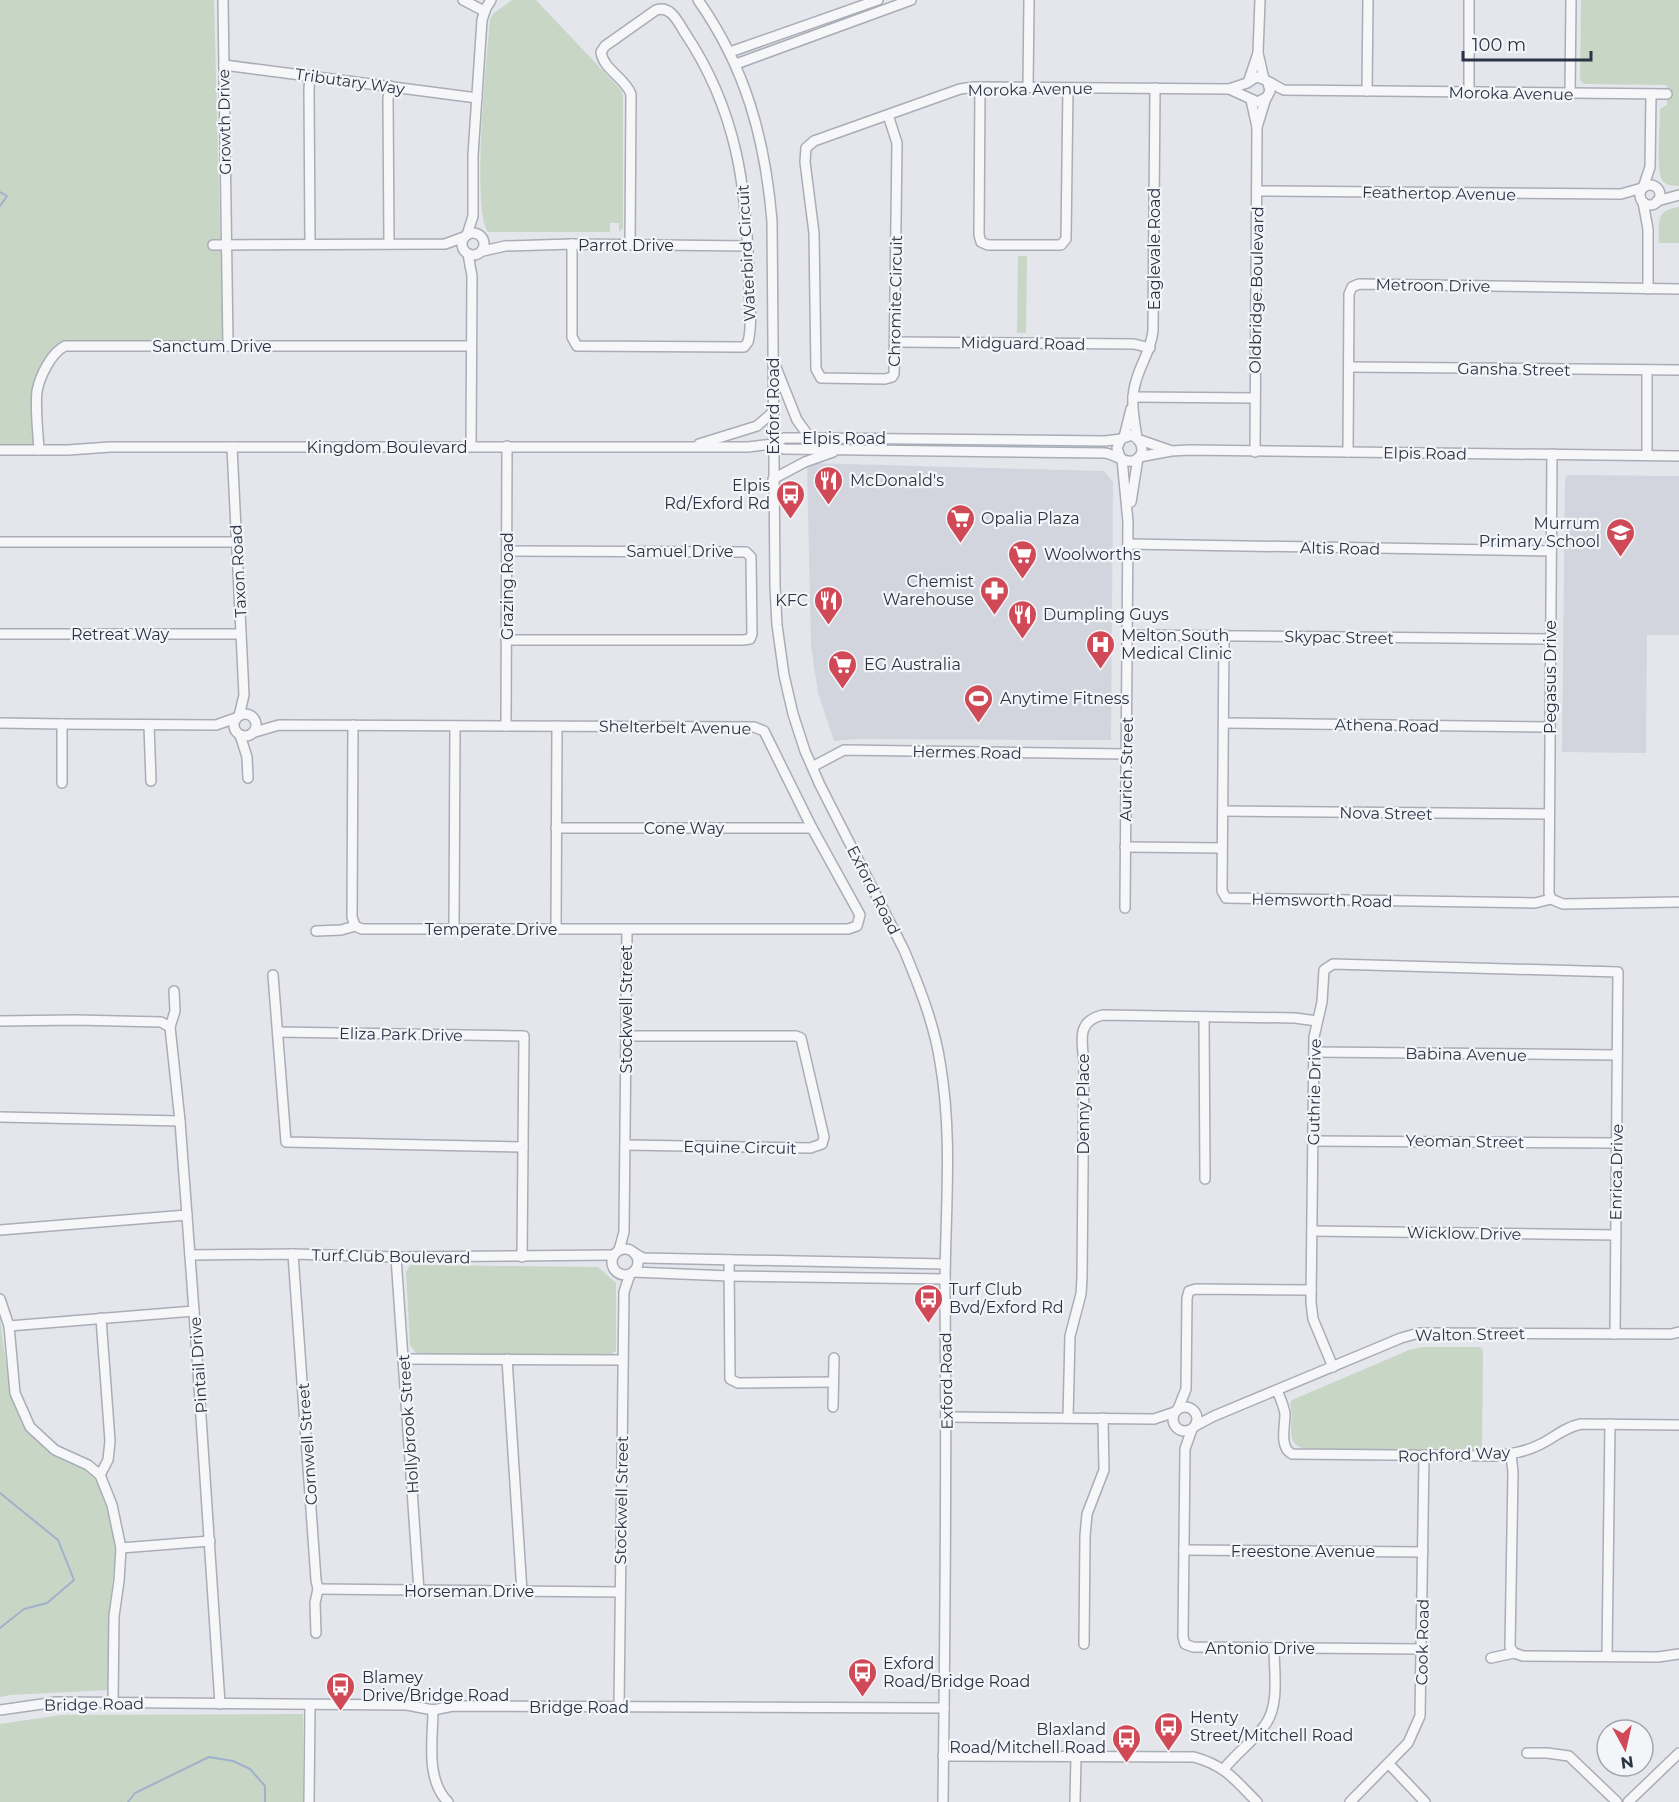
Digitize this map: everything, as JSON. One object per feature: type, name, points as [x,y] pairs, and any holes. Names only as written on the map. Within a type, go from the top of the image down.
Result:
[{"type":"street","name":"Growth Drive","points":[[222,0],[228,346]]},
{"type":"street","points":[[463,0],[484,11]]},
{"type":"street","points":[[471,446],[472,276],[462,244],[473,216],[473,155],[484,11],[491,0]]},
{"type":"street","name":"Exford Road","points":[[698,0],[735,64],[755,118],[768,181],[772,221],[773,479],[777,625],[784,675],[793,714],[812,767],[904,950],[917,981],[934,1033],[944,1088],[948,1178],[945,1264],[947,1417],[943,1802]]},
{"type":"street","points":[[730,52],[878,0]]},
{"type":"street","points":[[735,64],[911,0]]},
{"type":"street","points":[[1028,87],[1029,0]]},
{"type":"street","points":[[1258,53],[1270,91],[1267,97],[1258,102],[1249,98],[1245,90],[1258,53],[1260,0]]},
{"type":"street","points":[[1367,91],[1368,0]]},
{"type":"street","points":[[1469,92],[1470,0]]},
{"type":"street","points":[[1570,93],[1571,0]]},
{"type":"street","name":"Waterbird Circuit","points":[[572,244],[572,337],[574,344],[583,347],[744,346],[749,337],[748,246],[743,182],[727,119],[699,56],[670,12],[664,8],[656,10],[605,46],[601,52],[603,60],[628,86],[631,94],[630,245]]},
{"type":"street","name":"Tributary Way","points":[[224,65],[477,98]]},
{"type":"street","points":[[310,76],[310,244]]},
{"type":"street","points":[[1248,82],[1256,77],[1266,81]]},
{"type":"street","name":"Moroka Avenue","points":[[1266,81],[1284,90]]},
{"type":"street","name":"Moroka Avenue","points":[[805,162],[806,148],[814,141],[960,89],[1028,87],[1229,89],[1248,82]]},
{"type":"street","points":[[389,244],[388,99],[390,86]]},
{"type":"street","points":[[980,87],[979,235],[981,242],[988,245],[1064,243],[1066,236],[1068,88]]},
{"type":"street","name":"Eaglevale Road","points":[[1122,438],[1136,380],[1150,348],[1153,323],[1155,88]]},
{"type":"street","name":"Moroka Avenue","points":[[1229,89],[1249,98]]},
{"type":"street","name":"Moroka Avenue","points":[[1267,97],[1284,90],[1667,94]]},
{"type":"street","points":[[1648,289],[1648,229],[1640,194],[1650,167],[1651,94]]},
{"type":"street","name":"Oldbridge Boulevard","points":[[1257,128],[1267,97]]},
{"type":"street","name":"Oldbridge Boulevard","points":[[1249,98],[1257,128],[1255,452]]},
{"type":"street","name":"Chromite Circuit","points":[[805,162],[814,233],[817,373],[821,378],[826,379],[889,379],[895,370],[897,143],[888,115]]},
{"type":"street","points":[[1648,229],[1659,195],[1650,167]]},
{"type":"street","points":[[1643,188],[1648,185],[1679,195]]},
{"type":"street","name":"Feathertop Avenue","points":[[1621,195],[1643,188]]},
{"type":"street","name":"Feathertop Avenue","points":[[1257,191],[1621,195],[1642,201]]},
{"type":"street","points":[[1642,201],[1651,204],[1679,195]]},
{"type":"street","points":[[472,276],[485,244],[473,216]]},
{"type":"street","points":[[445,244],[473,232],[481,236]]},
{"type":"street","name":"Parrot Drive","points":[[481,236],[505,246]]},
{"type":"street","points":[[213,245],[445,244],[473,255],[481,252]]},
{"type":"street","name":"Parrot Drive","points":[[481,252],[505,246],[572,244],[748,246]]},
{"type":"street","name":"Metroon Drive","points":[[1348,452],[1350,294],[1352,287],[1359,284],[1679,289]]},
{"type":"street","name":"Midguard Road","points":[[895,342],[1134,344],[1150,348]]},
{"type":"street","name":"Sanctum Drive","points":[[39,450],[37,391],[51,360],[64,346],[471,346]]},
{"type":"street","points":[[773,360],[797,420],[810,438]]},
{"type":"street","name":"Gansha Street","points":[[1349,367],[1679,370]]},
{"type":"street","points":[[1647,370],[1647,455]]},
{"type":"street","points":[[1132,402],[1255,398]]},
{"type":"street","name":"Eaglevale Road","points":[[1132,402],[1138,439]]},
{"type":"street","points":[[691,447],[757,426],[773,412]]},
{"type":"street","points":[[1131,435],[1138,439],[1142,450],[1139,457],[1130,461],[1121,458],[1117,448],[1122,438],[1131,435]]},
{"type":"street","name":"Elpis Road","points":[[773,444],[784,438],[1105,441],[1122,438]]},
{"type":"street","name":"Elpis Road","points":[[1138,439],[1171,451]]},
{"type":"street","name":"Kingdom Boulevard","points":[[0,450],[80,450],[110,447],[748,447],[773,444]]},
{"type":"street","name":"Elpis Road","points":[[773,444],[784,449],[1105,453],[1121,458]]},
{"type":"street","name":"Grazing Road","points":[[506,726],[507,446]]},
{"type":"street","name":"Taxon Road","points":[[232,447],[244,695]]},
{"type":"street","points":[[773,479],[799,465],[841,450]]},
{"type":"street","name":"Elpis Road","points":[[1139,457],[1171,451],[1679,456]]},
{"type":"street","name":"Pegasus Drive","points":[[1551,899],[1549,893],[1549,814],[1552,454]]},
{"type":"street","name":"Aurich Street","points":[[1128,522],[1139,457]]},
{"type":"street","name":"Aurich Street","points":[[1121,458],[1128,522],[1125,908]]},
{"type":"street","points":[[0,542],[237,542]]},
{"type":"street","name":"Altis Road","points":[[1128,544],[1551,551]]},
{"type":"street","name":"Samuel Drive","points":[[506,640],[750,639],[752,634],[751,557],[746,552],[507,551]]},
{"type":"street","name":"Retreat Way","points":[[0,634],[241,633]]},
{"type":"street","name":"Skypac Street","points":[[1127,635],[1551,639]]},
{"type":"street","name":"Hemsworth Road","points":[[1224,636],[1222,891],[1226,898],[1536,903],[1551,899],[1563,904],[1679,902]]},
{"type":"street","points":[[244,695],[234,728],[247,757],[248,778]]},
{"type":"street","points":[[244,695],[257,725],[247,757]]},
{"type":"street","points":[[0,723],[216,725],[245,714],[253,717]]},
{"type":"street","name":"Shelterbelt Avenue","points":[[253,717],[279,725],[754,727],[765,731],[812,828],[860,915],[857,926],[848,929],[627,930]]},
{"type":"street","name":"Athena Road","points":[[1224,723],[1550,727]]},
{"type":"street","points":[[62,724],[62,783]]},
{"type":"street","points":[[149,725],[151,781]]},
{"type":"street","points":[[216,725],[245,737],[254,733]]},
{"type":"street","name":"Shelterbelt Avenue","points":[[254,733],[279,725]]},
{"type":"street","points":[[353,725],[352,917],[355,926]]},
{"type":"street","points":[[454,929],[455,726]]},
{"type":"street","points":[[556,929],[557,726]]},
{"type":"street","name":"Hermes Road","points":[[812,767],[844,750],[1126,754]]},
{"type":"street","name":"Nova Street","points":[[1223,811],[1549,814]]},
{"type":"street","name":"Cone Way","points":[[556,828],[812,828]]},
{"type":"street","points":[[1125,847],[1222,848]]},
{"type":"street","name":"Temperate Drive","points":[[315,931],[341,930],[355,926],[362,929],[627,930]]},
{"type":"street","name":"Stockwell Street","points":[[616,1252],[624,1232],[627,930]]},
{"type":"street","name":"Guthrie Drive","points":[[1333,1367],[1313,1319],[1311,1290],[1314,1052],[1317,1021],[1322,1002],[1324,970],[1333,964],[1618,972],[1618,1011]]},
{"type":"street","points":[[273,975],[286,1142],[523,1147],[522,1257]]},
{"type":"street","name":"Pintail Drive","points":[[174,991],[175,1011],[170,1027],[190,1255],[220,1704]]},
{"type":"street","name":"Enrica Drive","points":[[1615,1334],[1618,1011]]},
{"type":"street","name":"Denny Place","points":[[1068,1418],[1070,1336],[1081,1294],[1082,1278],[1083,1030],[1090,1020],[1103,1015],[1294,1018],[1317,1021]]},
{"type":"street","points":[[1204,1017],[1205,1179]]},
{"type":"street","points":[[0,1021],[161,1022],[170,1027]]},
{"type":"street","name":"Eliza Park Drive","points":[[278,1032],[524,1036],[523,1147]]},
{"type":"street","name":"Equine Circuit","points":[[625,1145],[810,1148],[822,1144],[824,1137],[801,1038],[789,1036],[626,1036]]},
{"type":"street","name":"Babina Avenue","points":[[1314,1052],[1617,1055]]},
{"type":"street","points":[[0,1117],[180,1121]]},
{"type":"street","name":"Yeoman Street","points":[[1313,1141],[1617,1143]]},
{"type":"street","points":[[0,1230],[187,1215]]},
{"type":"street","name":"Wicklow Drive","points":[[1312,1231],[1616,1234]]},
{"type":"street","name":"Stockwell Street","points":[[624,1232],[633,1251]]},
{"type":"street","points":[[945,1264],[643,1258],[633,1251],[616,1252],[614,1270],[623,1275],[632,1273],[945,1279]]},
{"type":"street","points":[[632,1273],[638,1265],[633,1251]]},
{"type":"street","name":"Turf Club Boulevard","points":[[190,1255],[522,1257],[593,1256],[616,1252]]},
{"type":"street","name":"Cornwell Street","points":[[293,1254],[318,1589],[315,1603],[316,1633]]},
{"type":"street","name":"Turf Club Boulevard","points":[[593,1256],[614,1270]]},
{"type":"street","name":"Hollybrook Street","points":[[396,1257],[419,1591]]},
{"type":"street","points":[[729,1260],[730,1379],[738,1383],[833,1382]]},
{"type":"street","name":"Stockwell Street","points":[[614,1270],[624,1292]]},
{"type":"street","name":"Stockwell Street","points":[[619,1707],[624,1292],[632,1273]]},
{"type":"street","points":[[1154,1419],[1185,1432],[1193,1428],[1197,1419],[1186,1389],[1186,1298],[1189,1291],[1196,1289],[1311,1290]]},
{"type":"street","points":[[0,1299],[9,1326],[15,1393],[30,1427],[55,1450],[88,1465],[100,1475],[112,1505],[121,1548],[114,1617],[113,1702]]},
{"type":"street","points":[[9,1326],[194,1311]]},
{"type":"street","points":[[100,1475],[108,1460],[110,1441],[101,1318]]},
{"type":"street","name":"Walton Street","points":[[1193,1428],[1214,1416],[1401,1338],[1419,1333],[1676,1335]]},
{"type":"street","points":[[833,1407],[834,1358]]},
{"type":"street","points":[[403,1359],[623,1360]]},
{"type":"street","points":[[507,1359],[522,1592]]},
{"type":"street","points":[[1176,1428],[1172,1419],[1186,1389]]},
{"type":"street","name":"Rochford Way","points":[[1277,1390],[1285,1412],[1284,1446],[1287,1452],[1292,1454],[1511,1455],[1537,1446],[1573,1426],[1679,1425]]},
{"type":"street","points":[[947,1417],[1154,1419],[1185,1407],[1214,1416]]},
{"type":"street","points":[[1084,1644],[1085,1536],[1087,1514],[1104,1470],[1103,1418]]},
{"type":"street","points":[[1606,1656],[1610,1424]]},
{"type":"street","name":"Antonio Drive","points":[[1176,1428],[1185,1449]]},
{"type":"street","name":"Antonio Drive","points":[[1193,1428],[1185,1449],[1183,1637],[1185,1644],[1193,1647],[1422,1649]]},
{"type":"street","points":[[1511,1455],[1513,1472],[1510,1647],[1514,1653]]},
{"type":"street","name":"Cook Road","points":[[1350,1802],[1408,1743],[1420,1716],[1424,1456]]},
{"type":"street","points":[[121,1548],[210,1541]]},
{"type":"street","name":"Freestone Avenue","points":[[1184,1551],[1423,1552]]},
{"type":"street","name":"Horseman Drive","points":[[318,1589],[619,1592]]},
{"type":"street","points":[[1224,1769],[1267,1724],[1274,1702],[1274,1648]]},
{"type":"street","points":[[1491,1658],[1514,1653],[1523,1656],[1658,1657],[1679,1654]]},
{"type":"street","points":[[1658,1657],[1679,1662]]},
{"type":"street","name":"Bridge Road","points":[[0,1710],[56,1702],[408,1705],[433,1710],[453,1706],[944,1708]]},
{"type":"street","points":[[309,1802],[310,1705]]},
{"type":"street","points":[[433,1710],[434,1779],[440,1794],[448,1802]]},
{"type":"street","points":[[1527,1754],[1547,1753],[1569,1756],[1617,1802]]},
{"type":"street","points":[[1628,1802],[1679,1753]]},
{"type":"street","points":[[943,1756],[1194,1757],[1212,1762],[1224,1769],[1253,1801]]},
{"type":"street","points":[[1075,1802],[1076,1757]]},
{"type":"street","points":[[1389,1764],[1425,1802]]},
{"type":"shaded area","name":"Opalia Plaza","points":[[807,463],[1104,471],[1113,482],[1111,740],[856,739],[834,741],[818,693],[811,646]]},
{"type":"shaded area","name":"Murrum Primary School","points":[[1568,475],[1679,476],[1679,635],[1647,635],[1646,753],[1562,752],[1565,479]]},
{"type":"green space","points":[[0,0],[214,0],[223,341],[64,343],[51,352],[36,389],[37,444],[0,446]]},
{"type":"green space","points":[[512,0],[536,0],[621,90],[623,96],[623,228],[619,232],[619,223],[610,223],[610,232],[488,232],[483,218],[480,164],[490,19],[494,13]]},
{"type":"green space","points":[[1581,0],[1679,0],[1679,186],[1663,182],[1659,166],[1660,109],[1667,105],[1667,85],[1584,84],[1580,80]]},
{"type":"green space","points":[[1679,207],[1679,243],[1659,243],[1659,223],[1662,214]]},
{"type":"green space","points":[[1018,256],[1027,256],[1026,333],[1017,333]]},
{"type":"green space","points":[[410,1265],[598,1267],[616,1283],[616,1351],[608,1356],[417,1354],[410,1345],[406,1272]]},
{"type":"green space","points":[[0,1318],[10,1393],[27,1431],[54,1455],[87,1470],[96,1477],[106,1506],[116,1548],[109,1616],[109,1690],[0,1697]]},
{"type":"green space","points":[[1422,1347],[1480,1347],[1483,1350],[1482,1448],[1479,1450],[1308,1449],[1295,1443],[1291,1432],[1290,1404],[1292,1400],[1409,1350]]},
{"type":"green space","points":[[303,1714],[303,1802],[0,1802],[0,1724],[61,1715]]},
{"type":"waterway","points":[[0,192],[7,196],[0,206]]},
{"type":"waterway","points":[[0,1493],[58,1540],[74,1580],[47,1603],[24,1609],[0,1628]]},
{"type":"waterway","points":[[128,1802],[135,1793],[209,1757],[233,1761],[250,1769],[265,1786],[265,1802]]},
{"type":"place","name":"McDonald's","points":[[829,506]]},
{"type":"place","name":"Elpis Rd/Exford Rd","points":[[791,520]]},
{"type":"place","name":"Opalia Plaza","points":[[960,544]]},
{"type":"place","name":"Murrum Primary School","points":[[1621,558]]},
{"type":"place","name":"Woolworths","points":[[1023,580]]},
{"type":"place","name":"Chemist Warehouse","points":[[995,616]]},
{"type":"place","name":"KFC","points":[[829,626]]},
{"type":"place","name":"Dumpling Guys","points":[[1022,640]]},
{"type":"place","name":"Melton South Medical Clinic","points":[[1100,670]]},
{"type":"place","name":"EG Australia","points":[[843,690]]},
{"type":"place","name":"Anytime Fitness","points":[[979,724]]},
{"type":"place","name":"Turf Club Bvd/Exford Rd","points":[[928,1324]]},
{"type":"place","name":"Exford Road/Bridge Road","points":[[862,1698]]},
{"type":"place","name":"Blamey Drive/Bridge Road","points":[[341,1712]]},
{"type":"place","name":"Henty Street/Mitchell Road","points":[[1169,1752]]},
{"type":"place","name":"Blaxland Road/Mitchell Road","points":[[1127,1764]]}]
